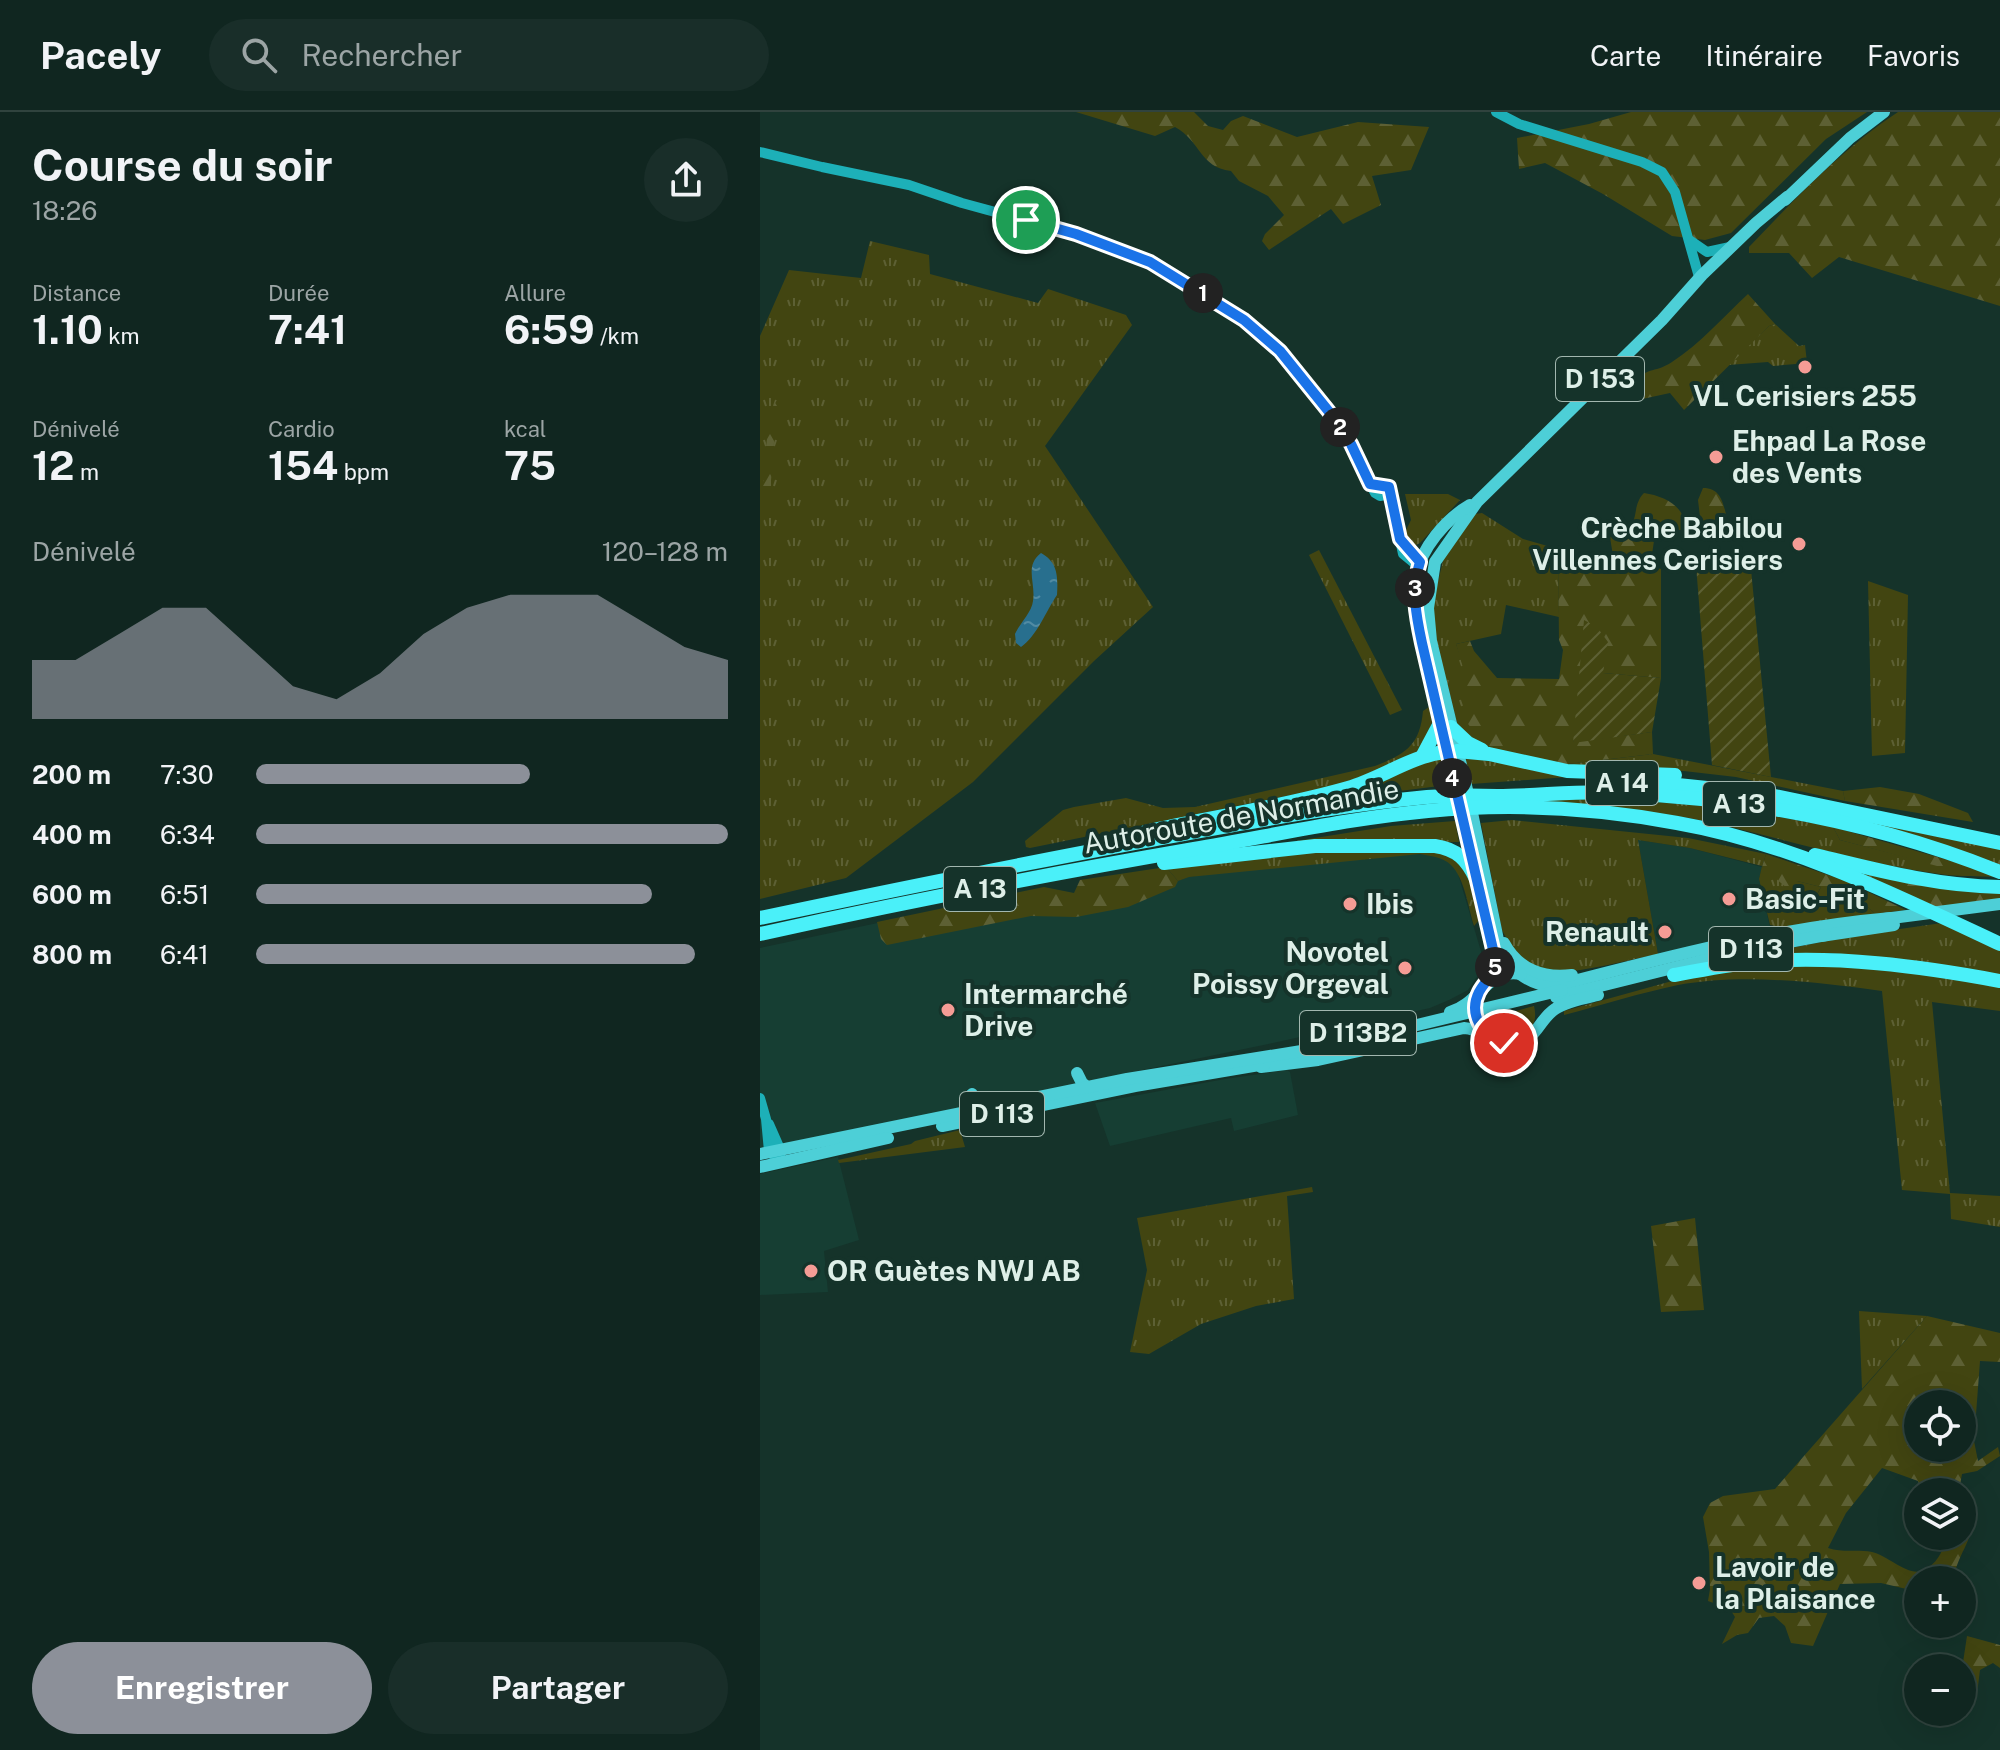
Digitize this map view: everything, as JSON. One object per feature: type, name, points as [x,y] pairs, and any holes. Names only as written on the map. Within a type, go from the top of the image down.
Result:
[{"type":"highway","points":[[1423,755],[1445,726],[1489,754]]},
{"type":"highway","points":[[1029,862],[1046,853],[1346,788],[1423,755],[1451,752],[1489,754],[1567,771],[1654,773],[1714,779],[1751,786],[1765,794]]},
{"type":"highway","name":"A 14","points":[[1478,794],[1495,789],[1633,782],[1765,794],[2000,843]]},
{"type":"highway","name":"Autoroute de Normandie","points":[[760,918],[1029,862],[1287,815],[1426,797],[1478,794],[1622,793],[1751,805],[1824,818],[1912,841],[1996,870]]},
{"type":"highway","name":"Autoroute de Normandie","points":[[760,934],[1112,863],[1428,811],[1551,809],[1629,815],[1753,840],[1895,892],[2000,944]]},
{"type":"highway","points":[[1753,840],[1928,882],[1963,887],[2000,887]]},
{"type":"highway","points":[[1112,863],[1126,868],[1315,846],[1425,845],[1453,850],[1467,861],[1476,879]]},
{"type":"highway","points":[[1674,975],[1757,962],[1837,962],[1926,968],[2000,981]]},
{"type":"main road","name":"D 153","points":[[1662,320],[1699,277],[1718,267],[1732,246],[1850,138],[1884,112]]},
{"type":"main road","name":"D 153","points":[[1445,726],[1428,608],[1435,562],[1455,530],[1477,502],[1774,215],[1787,197]]},
{"type":"main road","name":"D 153","points":[[1477,502],[1465,507],[1434,537],[1415,576],[1414,602],[1494,913],[1501,953],[1510,966],[1521,974]]},
{"type":"main road","name":"D 153","points":[[1420,562],[1427,571],[1424,597],[1428,608]]},
{"type":"main road","points":[[1420,562],[1435,562]]},
{"type":"main road","name":"D 153","points":[[1471,833],[1476,879],[1495,961],[1490,979]]},
{"type":"main road","name":"D 113","points":[[1983,910],[2000,904]]},
{"type":"main road","name":"D 113","points":[[770,1151],[1087,1087],[1238,1066],[1741,946],[1902,918],[1983,910],[2000,912]]},
{"type":"main road","points":[[1494,913],[1506,948],[1533,972],[1559,976],[1627,967]]},
{"type":"main road","points":[[1485,1031],[1476,1017],[1477,998],[1490,979],[1503,973],[1521,974],[1538,986],[1555,986],[1799,928],[1902,918]]},
{"type":"main road","name":"D 113","points":[[760,1167],[1110,1091],[1431,1028],[1730,953],[1902,918]]},
{"type":"main road","points":[[1238,1066],[1318,1060],[1460,1028],[1485,1031],[1505,1043],[1521,1042],[1534,1035],[1545,1014],[1563,1005],[1826,935]]},
{"type":"main road","points":[[1538,986],[1545,1014]]},
{"type":"main road","name":"D 113B2","points":[[1238,1066],[1456,1010],[1477,998]]},
{"type":"main road","points":[[1077,1073],[1087,1087]]},
{"type":"main road","points":[[972,1094],[977,1101],[996,1101],[998,1106]]},
{"type":"street","points":[[1496,112],[1527,127],[1657,169],[1671,184],[1699,277]]},
{"type":"street","points":[[760,152],[909,185],[1076,234],[1166,270],[1228,308],[1280,351],[1343,431],[1369,482],[1385,489],[1400,539],[1420,562]]},
{"type":"street","points":[[1690,240],[1707,252],[1718,267]]},
{"type":"street","points":[[1707,252],[1732,246]]},
{"type":"street","points":[[1694,256],[1704,264],[1718,267]]},
{"type":"street","points":[[760,1098],[770,1151],[779,1163]]},
{"type":"shaded area","points":[[1638,840],[1690,848],[1762,867],[1759,879],[1771,931],[1658,954]]},
{"type":"shaded area","points":[[1431,854],[1453,857],[1485,965],[1468,990],[1449,1000],[1430,1008],[1273,1043],[760,1149],[760,948],[1028,891],[1127,900],[1188,877],[1357,855]]},
{"type":"shaded area","points":[[1290,1072],[1298,1115],[1234,1131],[1231,1118],[1110,1146],[1095,1103],[1225,1079]]},
{"type":"shaded area","points":[[838,1157],[859,1240],[824,1251],[828,1292],[760,1295],[760,1174]]},
{"type":"green space","points":[[1076,112],[1194,112],[1208,126],[1223,130],[1231,121],[1243,116],[1297,137],[1358,122],[1429,127],[1411,170],[1372,176],[1381,205],[1343,224],[1331,209],[1269,250],[1262,241],[1265,234],[1284,215],[1268,196],[1239,181],[1231,171],[1212,164],[1184,133],[1175,127],[1155,136]]},
{"type":"green space","points":[[1631,112],[1867,112],[1826,139],[1731,233],[1705,240],[1672,236],[1545,163],[1519,169],[1517,138]]},
{"type":"green space","points":[[1898,112],[2000,112],[2000,306],[1839,257],[1812,278],[1789,253],[1749,253],[1749,247],[1820,175]]},
{"type":"green space","points":[[870,241],[929,255],[930,274],[1038,303],[1048,289],[1126,315],[1132,325],[1045,446],[1153,607],[1094,661],[973,782],[846,878],[760,899],[760,336],[789,270],[861,278]]},
{"type":"green space","points":[[1748,294],[1775,324],[1769,326],[1684,410],[1670,393],[1633,401],[1631,387],[1642,375],[1682,355]]},
{"type":"green space","points":[[1775,324],[1799,346],[1805,345],[1807,363],[1728,365],[1769,326]]},
{"type":"green space","points":[[777,400],[787,403],[779,409],[776,417],[770,493],[760,536],[760,496],[765,473],[768,416]]},
{"type":"green space","points":[[1703,488],[1714,491],[1720,497],[1727,518],[1724,523],[1701,525],[1698,500]]},
{"type":"green space","points":[[1644,493],[1678,508],[1685,529],[1655,534],[1651,561],[1613,556],[1610,537],[1631,525]]},
{"type":"green space","points":[[1405,494],[1448,494],[1460,500],[1414,546],[1406,540],[1405,532],[1411,520]]},
{"type":"green space","points":[[1482,513],[1523,539],[1558,549],[1559,617],[1506,605],[1501,634],[1456,644],[1494,750],[1475,744],[1458,727],[1435,635],[1432,606],[1444,557],[1475,514]]},
{"type":"green space","points":[[1558,549],[1592,561],[1649,565],[1661,569],[1661,678],[1603,673],[1573,742],[1652,732],[1653,754],[1559,765],[1494,750],[1481,742],[1466,721],[1461,685],[1467,681],[1456,644],[1470,641],[1474,651],[1497,678],[1559,679],[1563,650],[1559,640]]},
{"type":"green space","points":[[1319,550],[1402,710],[1390,715],[1309,555]]},
{"type":"green space","points":[[1750,559],[1771,777],[1712,765],[1696,565]]},
{"type":"green space","points":[[1868,581],[1908,595],[1905,753],[1872,756]]},
{"type":"green space","points":[[1584,620],[1597,627],[1608,642],[1603,673],[1661,678],[1652,732],[1573,743]]},
{"type":"green space","points":[[1429,707],[1432,722],[1419,753],[1340,785],[1026,847],[1025,841],[1063,810],[1074,807],[1126,798],[1163,808],[1195,807],[1375,766],[1410,747],[1419,732],[1423,711]]},
{"type":"green space","points":[[1653,754],[1843,791],[1845,801],[1736,777],[1684,771],[1559,765]]},
{"type":"green space","points":[[1442,757],[1447,785],[1337,799],[1406,767]]},
{"type":"green space","points":[[1469,758],[1581,776],[1471,784],[1463,761]]},
{"type":"green space","points":[[1880,787],[1919,794],[1968,813],[1973,822],[1845,801],[1843,791]]},
{"type":"green space","points":[[1583,796],[1730,808],[1833,827],[1840,840],[1952,869],[1979,869],[2000,877],[1950,875],[1902,868],[1720,824],[1668,815],[1519,799]]},
{"type":"green space","points":[[1806,805],[2000,846],[2000,865]]},
{"type":"green space","points":[[1512,820],[1688,838],[1766,854],[1762,867],[1821,887],[1816,896],[1828,897],[1837,893],[1862,901],[1875,914],[1780,927],[1770,925],[1759,879],[1762,866],[1690,848],[1638,840],[1658,954],[1581,970],[1541,970],[1517,953],[1502,930],[1481,823]]},
{"type":"green space","points":[[1455,821],[1459,842],[1296,841],[1391,826]]},
{"type":"green space","points":[[1833,827],[1979,869],[1967,872],[1952,870],[1840,840]]},
{"type":"green space","points":[[1436,850],[1457,862],[1468,878],[1479,920],[1474,926],[1456,871],[1444,860],[1428,855],[1189,877],[1178,881],[1166,867],[1297,851]]},
{"type":"green space","points":[[1766,854],[1843,880],[1906,910],[1875,914],[1862,901],[1837,893],[1816,897],[1821,887],[1797,881],[1787,888],[1762,867]]},
{"type":"green space","points":[[1166,867],[1178,881],[1175,887],[1128,907],[1076,917],[1031,916],[887,945],[881,939],[877,922],[1044,887],[1074,893],[1080,880]]},
{"type":"green space","points":[[1860,871],[2000,893],[2000,899],[1936,907],[1858,874]]},
{"type":"green space","points":[[1942,923],[2000,950],[2000,977],[1830,953],[1812,958],[1793,958],[1791,948],[1858,935]]},
{"type":"green space","points":[[1837,964],[2000,984],[2000,1011],[1932,1002],[1950,1193],[2000,1196],[2000,1227],[1951,1219],[1950,1194],[1902,1190],[1882,991],[1780,980],[1702,981],[1564,1015],[1564,1011],[1719,968]]},
{"type":"green space","points":[[1534,1006],[1533,1025],[1521,1035],[1503,1035],[1487,1025],[1487,1019]]},
{"type":"green space","points":[[960,1130],[965,1147],[839,1163],[838,1160],[911,1144]]},
{"type":"green space","points":[[1312,1187],[1313,1192],[1287,1196],[1294,1299],[1256,1306],[1201,1324],[1149,1354],[1130,1352],[1147,1270],[1137,1218]]},
{"type":"green space","points":[[1695,1218],[1704,1310],[1661,1312],[1651,1226]]},
{"type":"green space","points":[[1859,1311],[1927,1316],[1862,1389]]},
{"type":"green space","points":[[1927,1316],[2000,1333],[2000,1362],[1980,1361],[1976,1414],[1976,1390],[1904,1390],[1904,1462],[1976,1462],[1976,1451],[1978,1461],[1998,1447],[2000,1456],[1977,1471],[1962,1474],[1961,1478],[1910,1478],[1882,1468],[1846,1513],[1828,1548],[1879,1554],[1904,1568],[1904,1588],[1881,1583],[1840,1584],[1813,1646],[1791,1643],[1785,1626],[1774,1616],[1759,1618],[1748,1633],[1737,1635],[1722,1644],[1735,1617],[1730,1609],[1708,1601],[1709,1552],[1703,1517],[1710,1503],[1723,1496],[1775,1489]]},
{"type":"green space","points":[[1942,1550],[1963,1550],[1957,1566],[1930,1566]]},
{"type":"green space","points":[[1967,1638],[2000,1645],[2000,1668],[1993,1663],[1980,1670],[1976,1696],[1976,1654],[1964,1654]]},
{"type":"water","points":[[1041,553],[1051,561],[1056,571],[1057,595],[1037,630],[1021,647],[1016,643],[1015,634],[1032,605],[1033,563]]},
{"type":"place","name":"VL Cerisiers 255","points":[[1805,367]]},
{"type":"place","name":"Ehpad La Rose des Vents","points":[[1716,457]]},
{"type":"place","name":"Crèche Babilou Villennes Cerisiers","points":[[1799,544]]},
{"type":"place","name":"Basic-Fit","points":[[1729,899]]},
{"type":"place","name":"Ibis","points":[[1350,904]]},
{"type":"place","name":"Renault","points":[[1665,932]]},
{"type":"place","name":"Novotel Poissy Orgeval","points":[[1405,968]]},
{"type":"place","name":"Intermarché Drive","points":[[948,1010]]},
{"type":"place","name":"OR Guètes NWJ AB","points":[[811,1271]]},
{"type":"place","name":"Lavoir de la Plaisance","points":[[1699,1583]]},
{"type":"route","points":[[1026,220],[1076,234],[1150,262],[1259,331],[1280,351],[1330,413],[1351,444],[1370,484],[1389,487],[1400,539],[1420,562],[1415,576],[1414,602],[1442,739],[1495,958],[1493,973],[1477,998],[1476,1017],[1486,1034],[1504,1043]]}]
